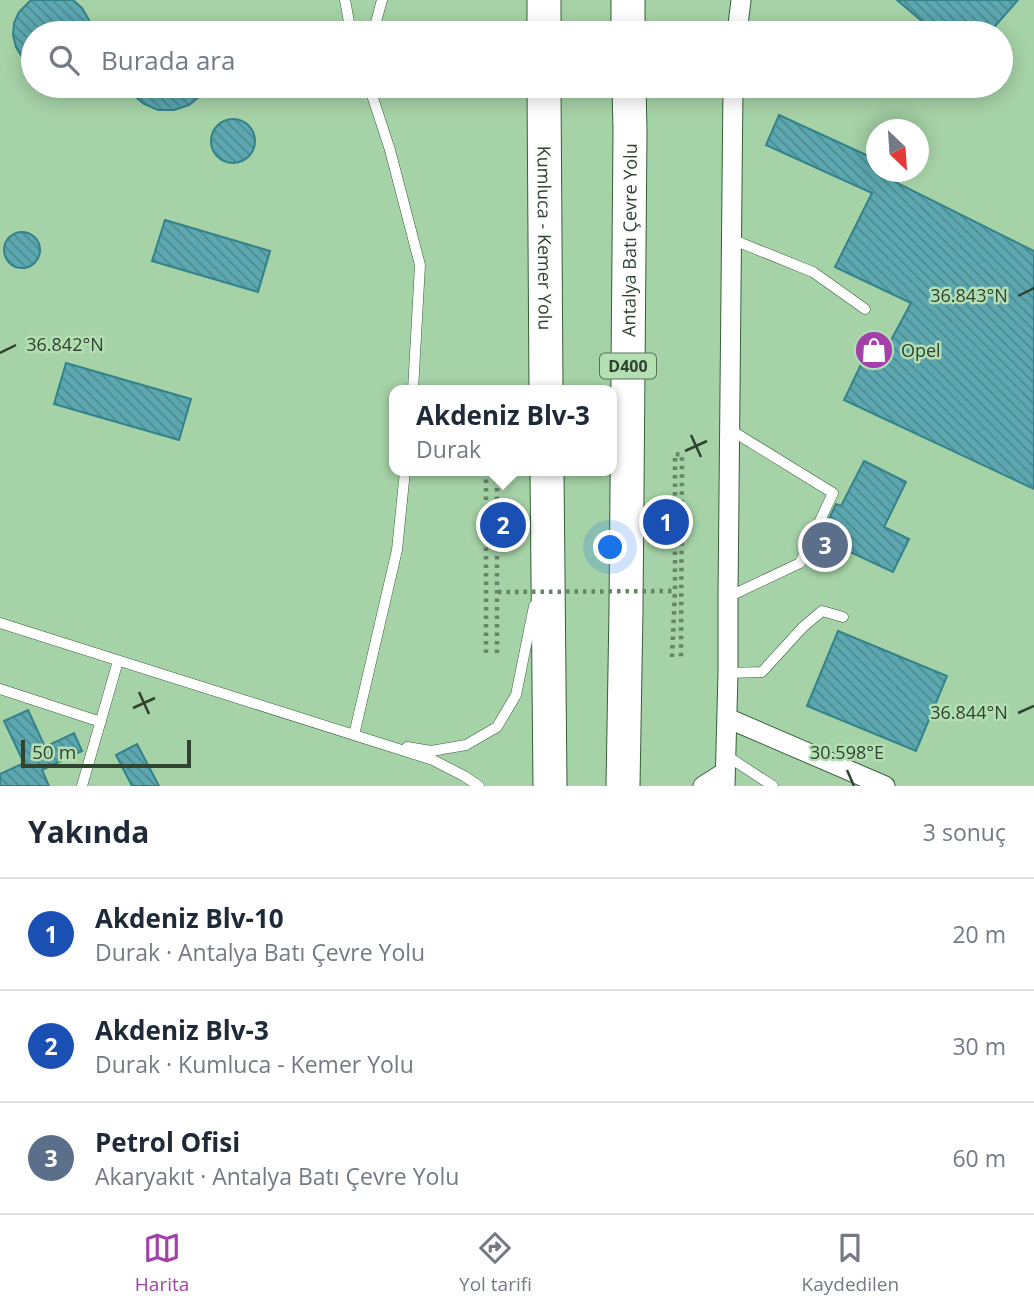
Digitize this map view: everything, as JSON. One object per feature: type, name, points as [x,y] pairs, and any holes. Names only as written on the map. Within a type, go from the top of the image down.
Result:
[{"type":"highway","points":[[544,0],[544,21]]},
{"type":"highway","points":[[628,0],[628,21]]},
{"type":"highway","name":"Kumluca - Kemer Yolu","points":[[544,98],[546,385]]},
{"type":"highway","name":"Antalya Batı Çevre Yolu","points":[[625,647],[629,98]]},
{"type":"highway","points":[[547,476],[550,786]]},
{"type":"highway","name":"D400","points":[[622,786],[625,647]]},
{"type":"highway","name":"D400","points":[[625,647],[638,786]]},
{"type":"highway","points":[[535,786],[548,679]]},
{"type":"street","points":[[738,21],[741,0]]},
{"type":"street","points":[[703,786],[726,771],[733,98]]},
{"type":"street","points":[[727,718],[885,786]]},
{"type":"lane","points":[[345,0],[349,21]]},
{"type":"lane","points":[[376,21],[382,0]]},
{"type":"lane","points":[[373,98],[390,150],[420,265],[413,385]]},
{"type":"lane","points":[[732,239],[813,272],[865,309]]},
{"type":"lane","points":[[728,597],[800,563],[833,492],[729,429]]},
{"type":"lane","points":[[355,735],[397,550],[404,476]]},
{"type":"lane","points":[[538,585],[547,533]]},
{"type":"lane","points":[[382,744],[431,751],[466,745],[497,727],[516,695],[536,598]]},
{"type":"lane","points":[[729,673],[762,672],[803,627],[822,611],[843,617]]},
{"type":"lane","points":[[0,624],[433,760],[479,786]]},
{"type":"lane","points":[[82,786],[118,660]]},
{"type":"lane","points":[[0,689],[101,722]]},
{"type":"lane","points":[[726,771],[773,786]]},
{"type":"path","points":[[673,657],[675,454],[682,454],[681,658]]},
{"type":"path","points":[[486,476],[486,654]]},
{"type":"path","points":[[497,476],[497,658]]},
{"type":"path","points":[[498,592],[675,591]]},
{"type":"building","points":[[31,0],[73,0],[82,8],[89,21],[21,21],[21,55],[13,35],[19,12]]},
{"type":"building","points":[[897,0],[1018,0],[1000,21],[922,21]]},
{"type":"building","points":[[137,98],[197,98],[189,105],[174,110],[158,110]]},
{"type":"building","points":[[779,115],[866,155],[866,182],[895,182],[1034,251],[1034,489],[844,400],[874,337],[889,344],[911,303],[835,267],[872,193],[766,145]]},
{"type":"building","points":[[233,119],[248,126],[255,141],[248,156],[233,163],[218,156],[211,141],[218,126]]},
{"type":"building","points":[[165,220],[270,251],[258,292],[152,261]]},
{"type":"building","points":[[22,232],[35,237],[40,250],[35,263],[22,268],[9,263],[4,250],[9,237]]},
{"type":"building","points":[[66,363],[191,399],[179,440],[54,404]]},
{"type":"building","points":[[864,461],[906,482],[884,527],[909,539],[893,572],[820,538],[836,504],[841,506]]},
{"type":"building","points":[[838,631],[947,676],[916,751],[807,706]]},
{"type":"building","points":[[28,710],[45,747],[74,733],[82,751],[42,770],[49,786],[0,786],[0,774],[24,763],[4,721]]},
{"type":"building","points":[[137,744],[159,786],[132,786],[116,755]]},
{"type":"place","name":"Opel","points":[[874,350]]},
{"type":"place","name":"Akdeniz Blv-10","points":[[666,522]]},
{"type":"place","name":"Akdeniz Blv-3","points":[[503,525]]},
{"type":"place","name":"Petrol Ofisi","points":[[825,545]]}]
